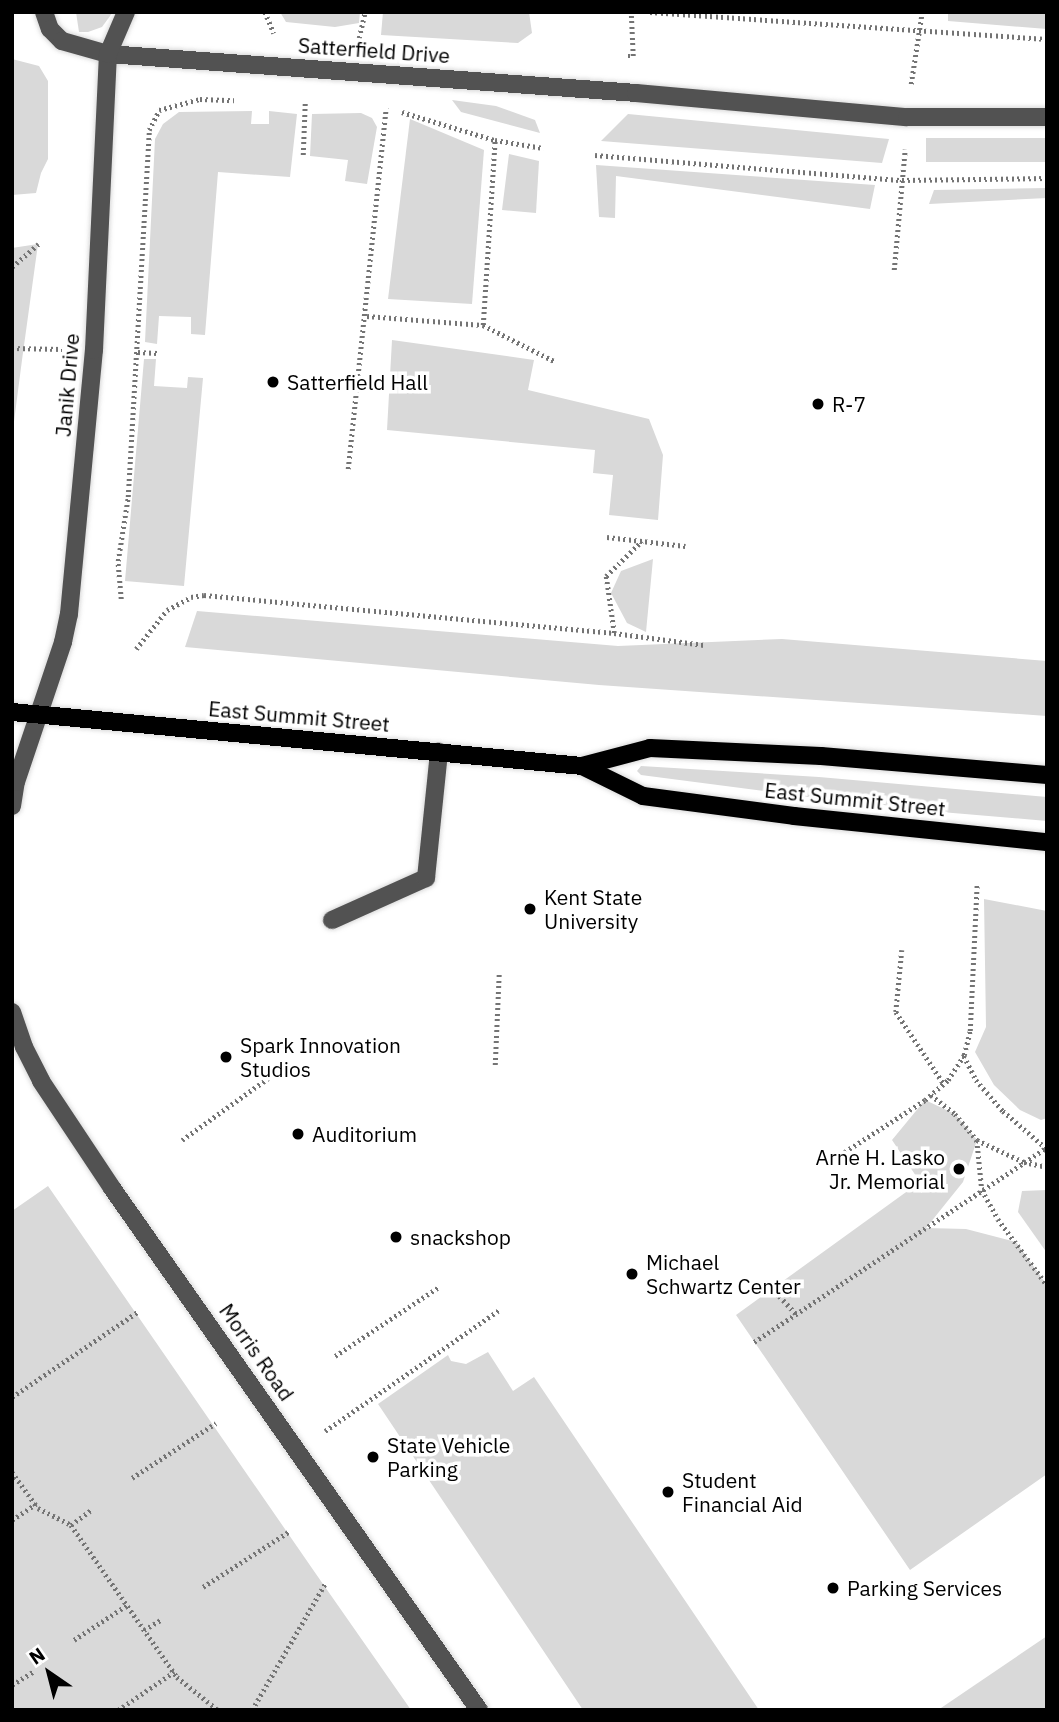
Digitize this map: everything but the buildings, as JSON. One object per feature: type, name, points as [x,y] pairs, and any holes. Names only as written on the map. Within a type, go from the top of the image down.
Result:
[{"type":"main road","name":"East Summit Street","points":[[12,712],[582,766],[643,796],[794,816],[1047,842]]},
{"type":"main road","name":"East Summit Street","points":[[582,766],[650,747],[821,756],[1047,775]]},
{"type":"street","points":[[44,12],[50,29],[62,41],[108,54]]},
{"type":"street","name":"Janik Drive","points":[[39,714],[69,614],[94,350],[108,54],[126,12]]},
{"type":"street","name":"Satterfield Drive","points":[[108,54],[636,93],[907,117],[1047,117]]},
{"type":"street","points":[[12,806],[16,782],[39,714]]},
{"type":"street","points":[[332,920],[426,878],[439,752]]},
{"type":"street","name":"Morris Road","points":[[12,1012],[24,1047],[41,1081],[112,1188],[479,1710]]},
{"type":"path","points":[[359,38],[365,12]]},
{"type":"path","points":[[622,56],[633,56],[631,12]]},
{"type":"path","points":[[650,12],[919,28],[1047,39]]},
{"type":"path","points":[[910,88],[922,12]]},
{"type":"path","points":[[121,599],[118,561],[128,497],[149,130],[159,110],[200,99],[240,101]]},
{"type":"path","points":[[292,103],[319,104]]},
{"type":"path","points":[[303,155],[305,103]]},
{"type":"path","points":[[373,106],[387,107],[495,139],[543,148]]},
{"type":"path","points":[[348,469],[367,316],[387,107]]},
{"type":"path","points":[[483,325],[495,139]]},
{"type":"path","points":[[894,270],[905,146]]},
{"type":"path","points":[[595,155],[902,180],[1047,178]]},
{"type":"path","points":[[12,267],[38,244]]},
{"type":"path","points":[[367,316],[483,325],[556,362]]},
{"type":"path","points":[[12,348],[94,350]]},
{"type":"path","points":[[138,352],[157,352]]},
{"type":"path","points":[[607,537],[685,546]]},
{"type":"path","points":[[614,633],[606,576],[642,541]]},
{"type":"path","points":[[136,649],[167,610],[191,597],[204,595],[614,633],[704,645]]},
{"type":"path","points":[[840,1156],[931,1095],[944,1084],[964,1055],[970,1031],[977,884]]},
{"type":"path","points":[[902,950],[896,1012],[944,1084]]},
{"type":"path","points":[[495,1065],[499,974]]},
{"type":"path","points":[[754,1342],[1046,1147],[1003,1111],[975,1080],[964,1055]]},
{"type":"path","points":[[182,1140],[289,1063]]},
{"type":"path","points":[[931,1095],[955,1114],[977,1140],[1024,1162],[1047,1167]]},
{"type":"path","points":[[977,1140],[982,1191],[998,1219],[1047,1285]]},
{"type":"path","points":[[335,1356],[439,1287]]},
{"type":"path","points":[[772,1288],[796,1314]]},
{"type":"path","points":[[298,1449],[499,1310]]},
{"type":"path","points":[[12,1397],[139,1311]]},
{"type":"path","points":[[132,1478],[216,1423]]},
{"type":"path","points":[[12,1472],[36,1504],[71,1525],[174,1672],[218,1710]]},
{"type":"path","points":[[12,1520],[36,1504]]},
{"type":"path","points":[[71,1525],[91,1510]]},
{"type":"path","points":[[203,1587],[290,1531]]},
{"type":"path","points":[[252,1710],[326,1582]]},
{"type":"path","points":[[74,1640],[127,1605]]},
{"type":"path","points":[[144,1630],[162,1619]]},
{"type":"path","points":[[12,1685],[33,1672]]},
{"type":"path","points":[[118,1710],[174,1672]]},
{"type":"shaded area","points":[[76,12],[113,12],[102,27],[79,32]]},
{"type":"shaded area","points":[[280,12],[360,12],[359,23],[335,27],[286,22]]},
{"type":"shaded area","points":[[383,12],[529,12],[532,33],[518,43],[381,35]]},
{"type":"shaded area","points":[[948,12],[1047,12],[1047,29],[948,21]]},
{"type":"shaded area","points":[[12,59],[39,66],[48,81],[48,159],[36,193],[12,195]]},
{"type":"shaded area","points":[[452,100],[496,106],[535,120],[540,133],[461,112]]},
{"type":"shaded area","points":[[252,111],[251,124],[269,124],[269,111],[297,114],[290,177],[218,172],[205,335],[191,334],[191,317],[159,316],[157,344],[145,342],[155,139],[163,124],[179,112]]},
{"type":"shaded area","points":[[361,113],[372,118],[377,127],[367,184],[345,181],[348,160],[310,156],[312,114]]},
{"type":"shaded area","points":[[628,114],[889,139],[882,163],[601,141]]},
{"type":"shaded area","points":[[410,119],[484,150],[472,304],[388,299]]},
{"type":"shaded area","points":[[926,138],[1047,138],[1047,162],[926,162]]},
{"type":"shaded area","points":[[509,154],[539,161],[536,213],[502,210]]},
{"type":"shaded area","points":[[596,165],[875,185],[870,209],[616,176],[615,218],[599,217]]},
{"type":"shaded area","points":[[1047,188],[1047,198],[929,204],[934,190]]},
{"type":"shaded area","points":[[38,244],[22,360],[12,437],[12,248]]},
{"type":"shaded area","points":[[392,340],[534,360],[528,390],[649,419],[663,455],[658,520],[609,515],[613,475],[593,473],[595,450],[387,430]]},
{"type":"shaded area","points":[[144,359],[156,359],[154,386],[187,388],[188,377],[203,378],[184,586],[125,581]]},
{"type":"shaded area","points":[[653,559],[646,632],[627,623],[611,593],[621,571]]},
{"type":"shaded area","points":[[197,611],[618,646],[782,639],[1047,661],[1047,716],[599,685],[185,647]]},
{"type":"shaded area","points":[[641,766],[819,777],[1047,797],[1047,821],[882,807],[641,775],[637,771]]},
{"type":"shaded area","points":[[984,899],[1047,911],[1047,1118],[1041,1120],[1020,1110],[994,1085],[975,1052],[986,1027]]},
{"type":"shaded area","points":[[925,1100],[955,1114],[977,1140],[963,1182],[926,1228],[966,1229],[1016,1242],[1047,1285],[1047,1474],[910,1570],[736,1315],[920,1182],[892,1140]]},
{"type":"shaded area","points":[[48,1186],[411,1710],[12,1710],[12,1211]]},
{"type":"shaded area","points":[[1047,1190],[1047,1253],[1018,1212],[1022,1191]]},
{"type":"shaded area","points":[[488,1352],[513,1391],[534,1377],[759,1710],[583,1710],[378,1404],[448,1355],[451,1361],[466,1364]]},
{"type":"shaded area","points":[[1047,1636],[1047,1710],[938,1710]]},
{"type":"place","name":"Satterfield Hall","points":[[273,382]]},
{"type":"place","name":"R-7","points":[[818,404]]},
{"type":"place","name":"Kent State University","points":[[530,909]]},
{"type":"place","name":"Spark Innovation Studios","points":[[226,1057]]},
{"type":"place","name":"Auditorium","points":[[298,1134]]},
{"type":"place","name":"Arne H. Lasko Jr. Memorial","points":[[959,1169]]},
{"type":"place","name":"snackshop","points":[[396,1237]]},
{"type":"place","name":"Michael Schwartz Center","points":[[632,1274]]},
{"type":"place","name":"State Vehicle Parking","points":[[373,1457]]},
{"type":"place","name":"Student Financial Aid","points":[[668,1492]]},
{"type":"place","name":"Parking Services","points":[[833,1588]]}]
